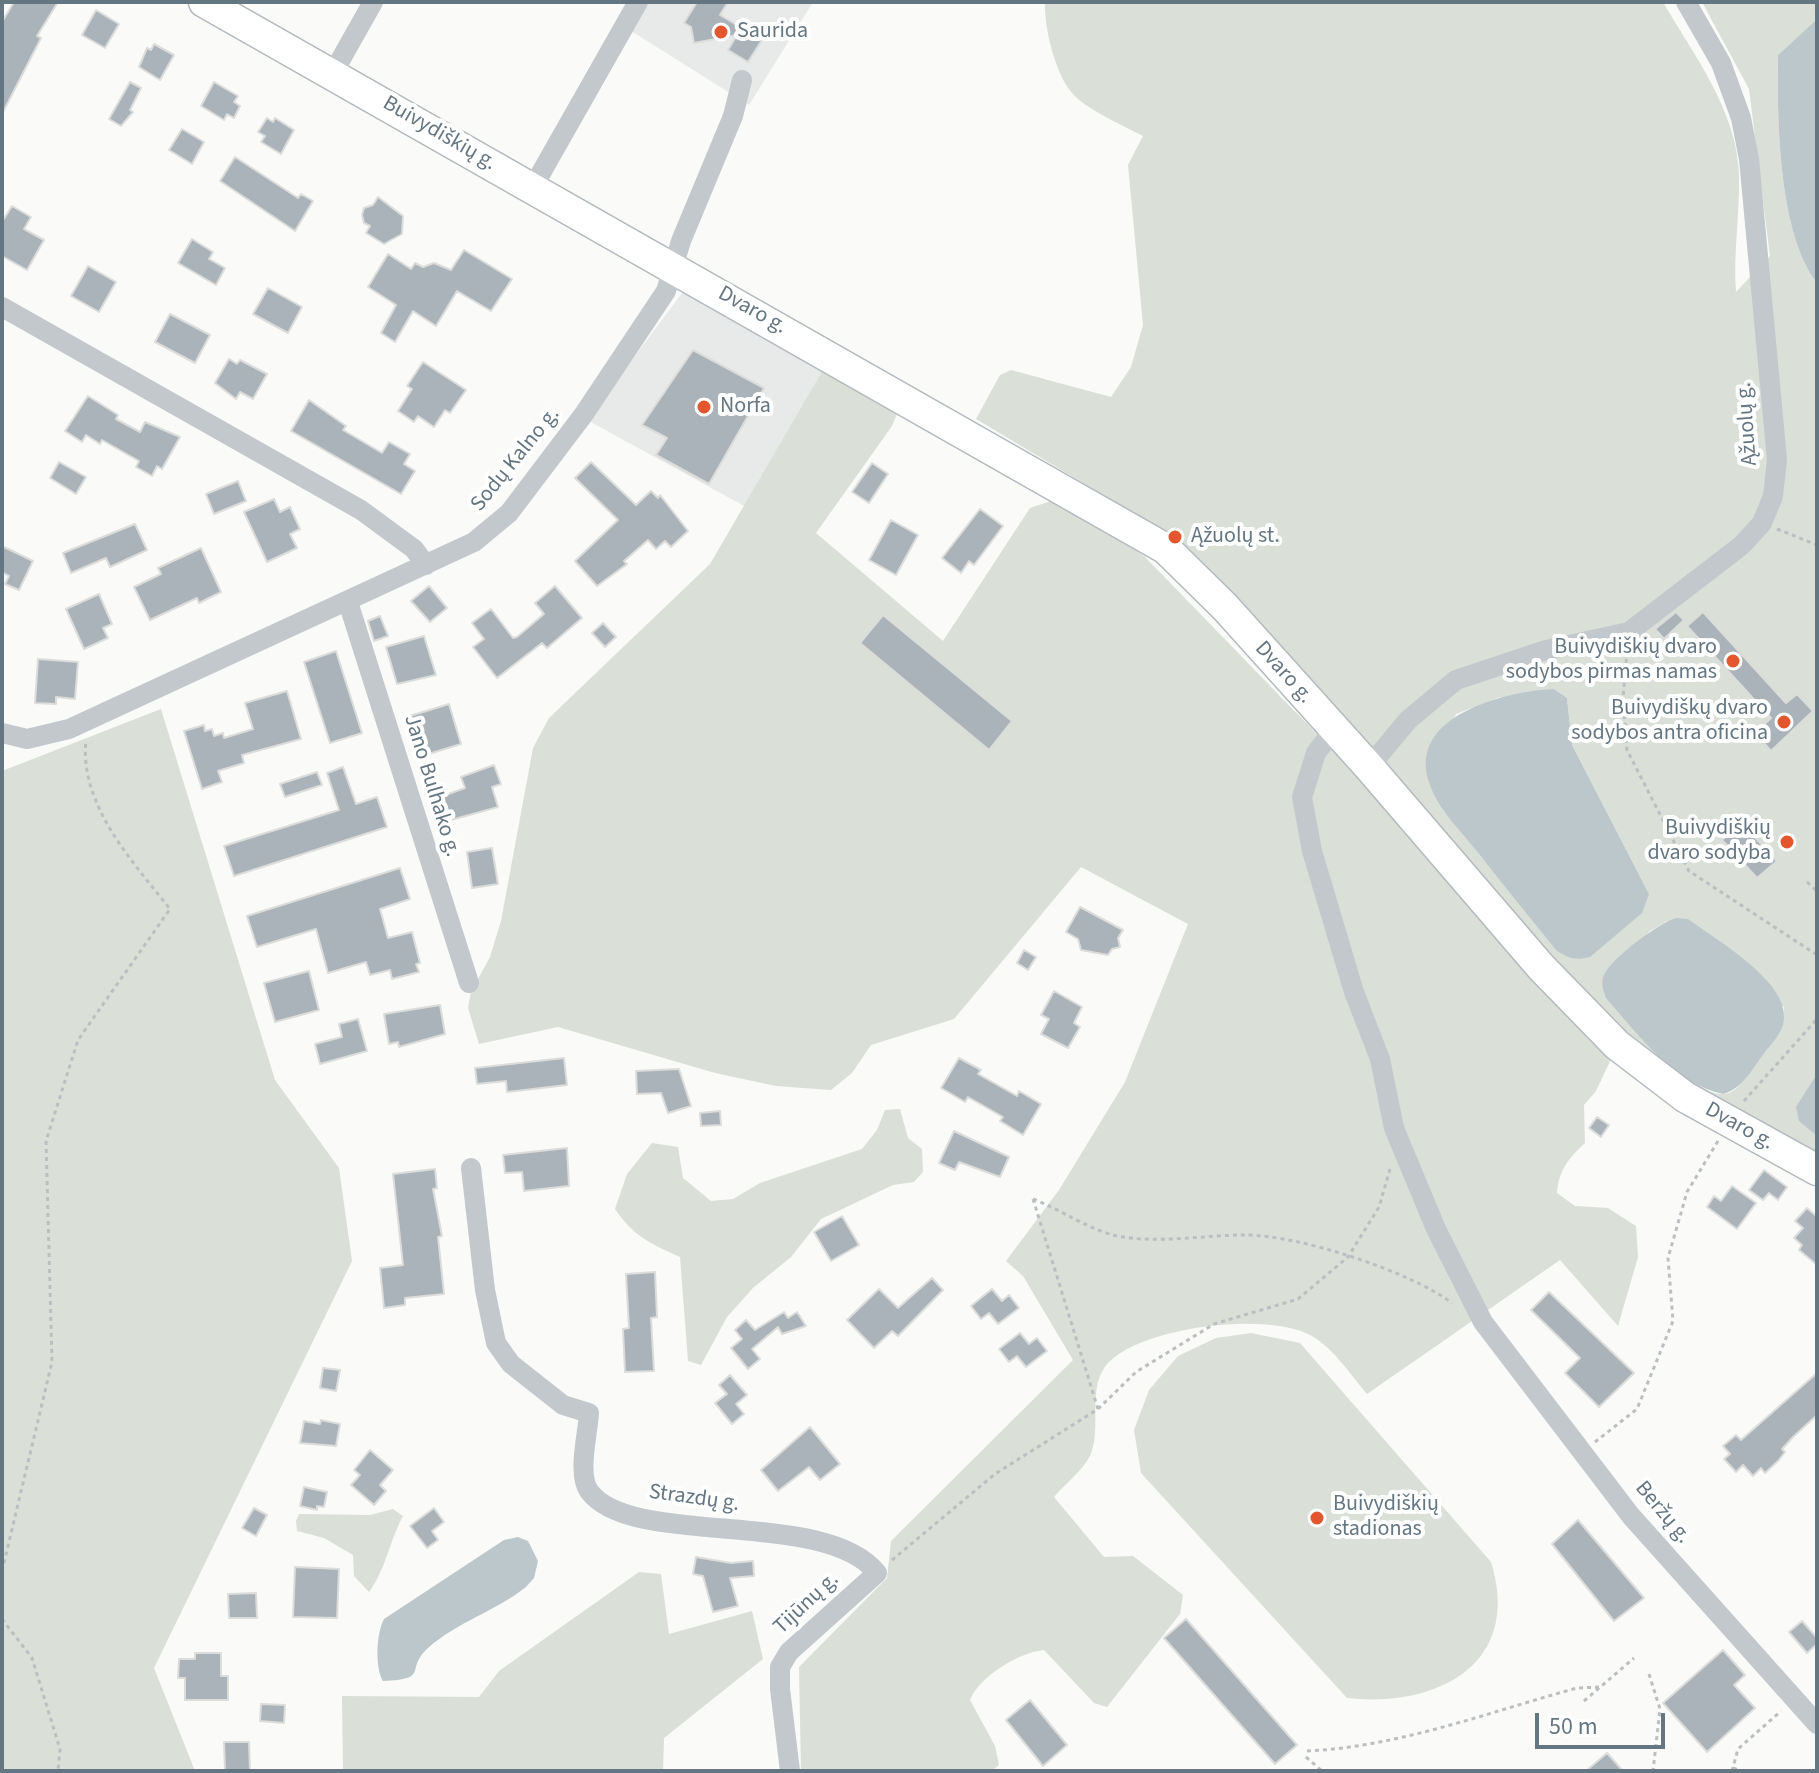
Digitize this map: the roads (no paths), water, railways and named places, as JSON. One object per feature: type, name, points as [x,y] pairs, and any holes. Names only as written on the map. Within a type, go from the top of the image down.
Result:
[{"type":"main road","name":"Buivydiškių g.","points":[[204,2],[674,267]]},
{"type":"main road","name":"Dvaro g.","points":[[674,267],[1166,549],[1225,607],[1369,767],[1481,900],[1617,1045],[1660,1080],[1817,1170]]},
{"type":"street","points":[[333,73],[373,2]]},
{"type":"street","points":[[533,187],[638,2]]},
{"type":"street","name":"Ąžuolų g.","points":[[1369,767],[1408,720],[1456,680],[1546,650],[1629,632],[1742,545],[1762,523],[1773,496],[1777,460],[1749,159],[1734,94],[1686,2]]},
{"type":"street","name":"Sodų Kalno g.","points":[[2,733],[27,739],[43,738],[88,721],[474,542],[509,513],[592,402],[666,291],[681,241],[733,116],[742,80]]},
{"type":"street","points":[[2,307],[361,510],[414,549],[426,565]]},
{"type":"street","name":"Jano Bulhako g.","points":[[348,602],[469,983]]},
{"type":"street","name":"Beržų g.","points":[[1334,729],[1316,753],[1302,797],[1319,880],[1380,1059],[1394,1128],[1436,1229],[1483,1322],[1631,1516],[1817,1724]]},
{"type":"street","name":"Strazdų g.","points":[[471,1168],[485,1290],[496,1343],[511,1364],[563,1405],[589,1413],[584,1478],[589,1491],[602,1503],[657,1521],[784,1535],[833,1546],[866,1559],[877,1573]]},
{"type":"street","name":"Tijūnų g.","points":[[790,1771],[780,1667],[789,1652],[877,1573]]},
{"type":"place","name":"Saurida","points":[[721,32]]},
{"type":"place","name":"Norfa","points":[[704,407]]},
{"type":"place","name":"Ąžuolų st.","points":[[1175,537]]},
{"type":"place","name":"Buivydiškių dvaro sodybos pirmas namas","points":[[1733,661]]},
{"type":"place","name":"Buivydiškų dvaro sodybos antra oficina","points":[[1784,722]]},
{"type":"place","name":"Buivydiškių dvaro sodyba","points":[[1787,842]]},
{"type":"place","name":"Buivydiškių stadionas","points":[[1317,1518]]}]
